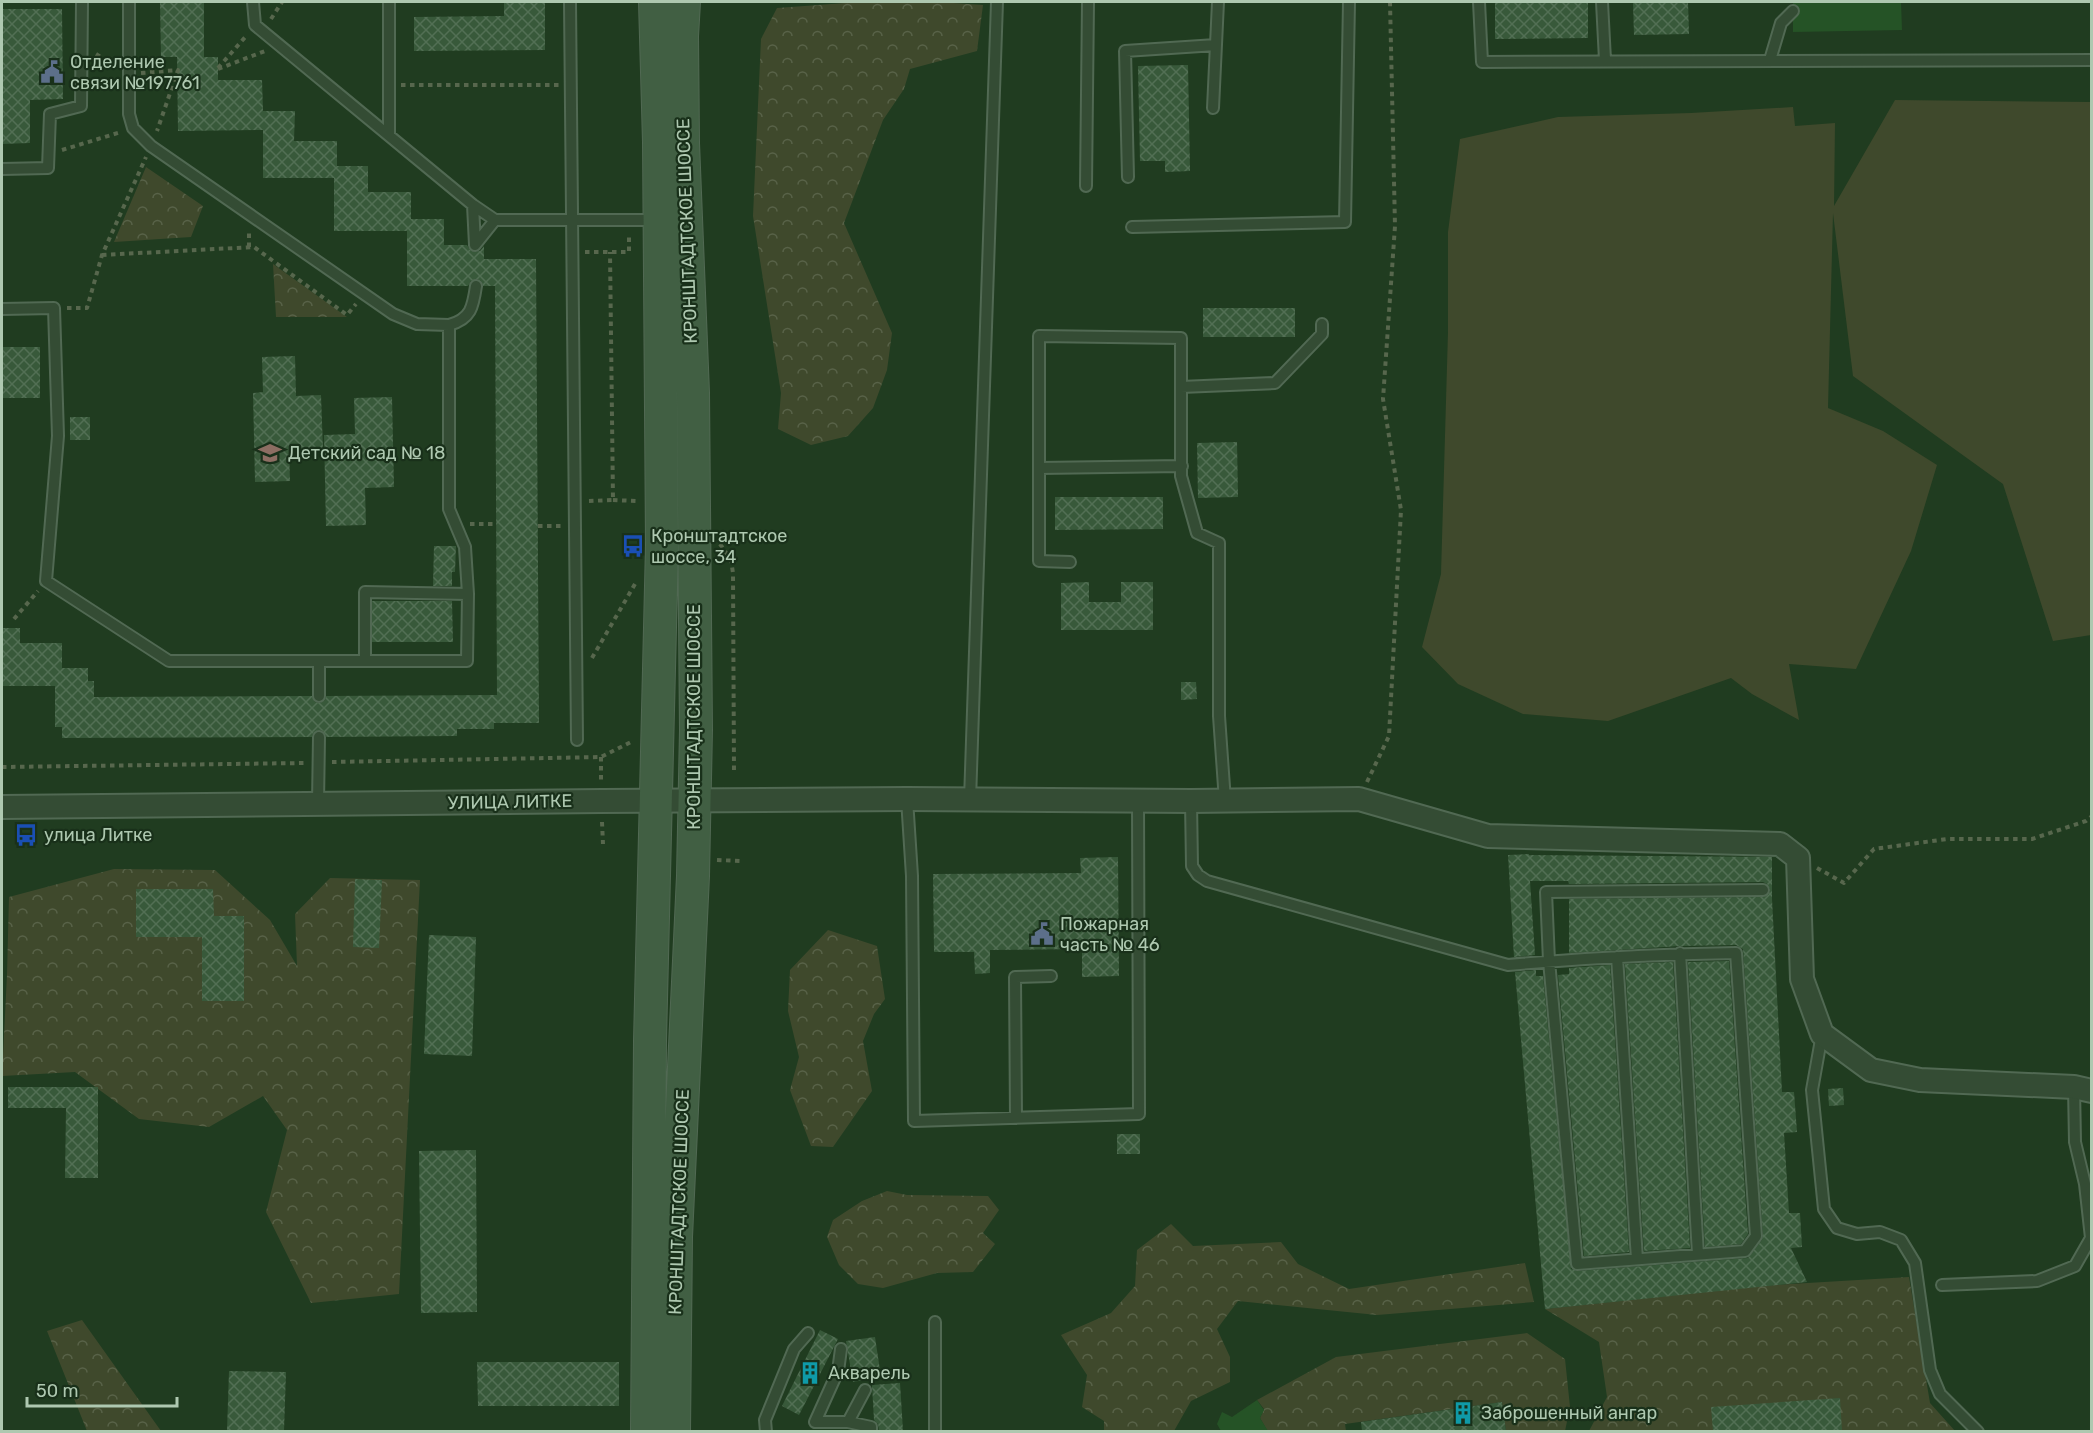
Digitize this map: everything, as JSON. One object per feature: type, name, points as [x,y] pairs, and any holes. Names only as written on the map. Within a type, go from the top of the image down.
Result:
[{"type":"main road","name":"КРОНШТАДТСКОЕ ШОССЕ","points":[[647,1431],[650,1041],[662,545],[660,220],[655,2]]},
{"type":"main road","name":"КРОНШТАДТСКОЕ ШОССЕ","points":[[674,1431],[676,1237],[695,801],[693,393],[683,143],[684,2]]},
{"type":"street","name":"УЛИЦА ЛИТКЕ","points":[[2,807],[655,801],[1359,799],[1488,836],[1780,844],[1798,858]]},
{"type":"street","points":[[1798,858],[1802,979],[1822,1034],[1870,1070],[1920,1080],[2083,1089]]},
{"type":"lane","points":[[2,169],[48,168],[50,114],[81,106],[82,2]]},
{"type":"lane","points":[[129,2],[129,114],[133,128],[152,146],[393,314],[417,324],[449,326],[460,322],[471,311],[476,286]]},
{"type":"lane","points":[[254,2],[259,28],[473,205],[495,220],[572,222],[660,220]]},
{"type":"lane","points":[[388,135],[389,2]]},
{"type":"lane","points":[[570,2],[577,740]]},
{"type":"lane","points":[[970,800],[997,2]]},
{"type":"lane","points":[[1086,186],[1088,2]]},
{"type":"lane","points":[[1213,108],[1218,2]]},
{"type":"lane","points":[[1132,227],[1345,222],[1349,2]]},
{"type":"lane","points":[[1479,2],[1482,62],[2091,60]]},
{"type":"lane","points":[[1602,2],[1605,60]]},
{"type":"lane","points":[[1770,60],[1781,23],[1793,11]]},
{"type":"lane","points":[[1128,177],[1125,51],[1216,45]]},
{"type":"lane","points":[[473,205],[475,245],[495,220]]},
{"type":"lane","points":[[2,309],[54,308],[58,436],[46,581],[169,661],[467,661],[468,594],[465,547],[449,509],[449,326]]},
{"type":"lane","points":[[1181,387],[1275,383],[1322,334],[1323,324]]},
{"type":"lane","points":[[1070,562],[1039,561],[1039,336],[1181,338],[1182,476],[1197,533],[1219,543],[1219,716],[1225,801]]},
{"type":"lane","points":[[1039,468],[1182,466]]},
{"type":"lane","points":[[365,661],[364,592],[468,594]]},
{"type":"lane","points":[[319,661],[319,696]]},
{"type":"lane","points":[[318,803],[319,737]]},
{"type":"lane","points":[[907,800],[912,876],[914,1121],[1139,1114],[1138,801]]},
{"type":"lane","points":[[1191,801],[1192,866],[1198,875],[1207,881],[1508,965],[1550,961],[1680,953],[1737,952],[1756,1236],[1745,1251],[1577,1264],[1550,961],[1546,892],[1764,890]]},
{"type":"lane","points":[[1680,953],[1698,1254]]},
{"type":"lane","points":[[1617,957],[1637,1259]]},
{"type":"lane","points":[[1016,1118],[1015,977],[1051,976]]},
{"type":"lane","points":[[1822,1034],[1812,1090],[1824,1209],[1837,1228],[1857,1234],[1880,1232],[1901,1240],[1915,1263],[1930,1370],[1940,1394],[1978,1431]]},
{"type":"lane","points":[[1942,1285],[2037,1281],[2075,1266],[2091,1238],[2085,1184],[2075,1142],[2083,1089]]},
{"type":"lane","points":[[935,1322],[935,1431]]},
{"type":"lane","points":[[766,1431],[765,1420],[794,1349],[808,1333]]},
{"type":"lane","points":[[841,1349],[838,1371],[815,1422],[848,1422],[871,1427],[871,1431]]},
{"type":"lane","points":[[848,1422],[866,1390]]},
{"type":"path","points":[[280,46],[218,69],[282,2]]},
{"type":"path","points":[[1359,799],[1389,735],[1401,510],[1383,399],[1395,226],[1390,2]]},
{"type":"path","points":[[54,308],[87,308],[102,255],[152,146],[177,70]]},
{"type":"path","points":[[388,86],[570,85]]},
{"type":"path","points":[[49,153],[133,128]]},
{"type":"path","points":[[573,252],[629,252],[629,221]]},
{"type":"path","points":[[102,255],[254,247],[347,315],[364,293]]},
{"type":"path","points":[[575,501],[613,500],[610,252]]},
{"type":"path","points":[[455,523],[496,524]]},
{"type":"path","points":[[538,526],[575,527]]},
{"type":"path","points":[[720,543],[730,560],[733,573],[734,772]]},
{"type":"path","points":[[14,620],[46,581]]},
{"type":"path","points":[[576,669],[585,670],[636,581]]},
{"type":"path","points":[[2,766],[601,757],[602,780]]},
{"type":"path","points":[[1798,858],[1844,883],[1874,849],[1947,839],[2032,839],[2086,821],[2091,816]]},
{"type":"path","points":[[602,822],[603,844]]},
{"type":"path","points":[[714,860],[741,861]]},
{"type":"green space","points":[[859,2],[939,2],[983,5],[977,51],[910,69],[904,89],[883,120],[844,223],[892,333],[887,370],[873,408],[848,436],[811,445],[778,429],[781,393],[753,216],[761,39],[777,8]]},
{"type":"green space","points":[[1895,100],[2091,102],[2091,635],[2053,641],[2003,484],[1853,376],[1833,213],[1828,408],[1883,431],[1937,465],[1911,551],[1856,669],[1789,664],[1799,720],[1752,694],[1731,678],[1608,721],[1523,714],[1458,684],[1422,647],[1441,574],[1448,332],[1448,232],[1460,139],[1558,117],[1793,107],[1795,126],[1835,123],[1834,206]]},
{"type":"green space","points":[[146,167],[203,206],[191,237],[114,242]]},
{"type":"green space","points":[[273,264],[347,317],[276,317]]},
{"type":"green space","points":[[114,869],[215,870],[270,920],[297,966],[295,914],[330,878],[420,880],[399,1294],[311,1303],[266,1212],[287,1130],[263,1096],[209,1127],[139,1119],[75,1072],[2,1076],[9,897]]},
{"type":"green space","points":[[828,930],[877,946],[885,999],[874,1014],[863,1041],[872,1091],[833,1147],[811,1146],[790,1090],[799,1057],[788,1011],[790,970]]},
{"type":"green space","points":[[887,1191],[907,1195],[988,1196],[999,1210],[983,1233],[995,1244],[973,1272],[937,1273],[883,1288],[858,1284],[839,1265],[827,1237],[833,1220],[862,1201]]},
{"type":"green space","points":[[1171,1224],[1193,1246],[1281,1242],[1298,1264],[1349,1289],[1525,1263],[1534,1302],[1377,1315],[1238,1301],[1217,1329],[1230,1357],[1230,1382],[1191,1401],[1174,1431],[1104,1431],[1104,1421],[1082,1407],[1087,1375],[1061,1335],[1111,1313],[1135,1286],[1137,1250]]},
{"type":"green space","points":[[1909,1277],[1930,1403],[1955,1431],[1589,1431],[1607,1397],[1599,1342],[1545,1309],[1758,1286]]},
{"type":"green space","points":[[82,1320],[161,1431],[87,1431],[47,1331]]},
{"type":"green space","points":[[1527,1333],[1565,1359],[1570,1407],[1565,1431],[1506,1431],[1502,1402],[1345,1424],[1346,1431],[1268,1432],[1260,1418],[1264,1409],[1257,1400],[1336,1357]]},
{"type":"shaded area","points":[[1793,2],[1901,2],[1902,30],[1793,32]]},
{"type":"shaded area","points":[[1257,1400],[1264,1410],[1260,1418],[1268,1431],[1221,1431],[1217,1424],[1222,1412],[1232,1417]]},
{"type":"building","points":[[160,2],[204,2],[204,57],[218,57],[218,80],[262,80],[263,111],[295,111],[294,141],[337,141],[337,166],[368,166],[368,192],[411,192],[411,219],[444,219],[444,245],[467,245],[475,252],[480,251],[484,246],[484,259],[536,259],[539,723],[494,723],[494,729],[457,729],[457,736],[326,737],[323,731],[319,730],[313,733],[312,737],[62,738],[62,727],[55,727],[55,686],[2,686],[2,628],[20,628],[20,643],[62,643],[62,668],[88,668],[88,681],[94,681],[94,697],[312,696],[315,702],[320,703],[325,700],[326,696],[497,695],[495,286],[483,286],[477,279],[471,281],[468,286],[407,286],[407,231],[334,231],[334,178],[263,178],[263,130],[178,131],[177,57],[161,57]]},
{"type":"building","points":[[504,2],[545,2],[545,50],[414,51],[414,17],[504,16]]},
{"type":"building","points":[[1495,2],[1588,2],[1588,38],[1495,39]]},
{"type":"building","points":[[1633,2],[1688,2],[1689,34],[1634,35]]},
{"type":"building","points":[[2,9],[62,9],[63,99],[30,100],[30,143],[2,144]]},
{"type":"building","points":[[1188,65],[1190,171],[1165,172],[1165,161],[1140,161],[1138,66]]},
{"type":"building","points":[[1203,308],[1295,308],[1295,337],[1203,337]]},
{"type":"building","points":[[2,347],[40,347],[40,398],[2,398]]},
{"type":"building","points":[[295,356],[296,396],[321,395],[323,449],[289,450],[290,481],[255,482],[253,393],[263,392],[262,357]]},
{"type":"building","points":[[392,397],[394,487],[365,488],[366,525],[326,526],[324,435],[355,434],[354,398]]},
{"type":"building","points":[[70,417],[90,417],[90,440],[70,440]]},
{"type":"building","points":[[1237,442],[1238,497],[1198,498],[1197,443]]},
{"type":"building","points":[[1055,497],[1163,497],[1163,529],[1055,530]]},
{"type":"building","points":[[434,546],[456,546],[452,586],[433,586]]},
{"type":"building","points":[[1089,582],[1089,602],[1121,602],[1121,582],[1153,582],[1153,630],[1061,630],[1061,583]]},
{"type":"building","points":[[372,601],[452,601],[453,642],[372,642]]},
{"type":"building","points":[[1181,682],[1196,682],[1197,699],[1181,700]]},
{"type":"building","points":[[1508,855],[1772,857],[1782,1092],[1794,1092],[1797,1132],[1784,1133],[1789,1213],[1800,1213],[1802,1247],[1791,1248],[1807,1282],[1545,1309],[1515,972],[1536,970],[1536,976],[1543,976],[1571,1269],[1578,1271],[1748,1258],[1762,1240],[1763,1235],[1743,949],[1736,945],[1680,946],[1569,953],[1569,899],[1763,897],[1769,894],[1770,889],[1763,882],[1569,884],[1568,881],[1530,881],[1535,955],[1514,957]]},
{"type":"building","points":[[1118,857],[1119,976],[1082,977],[1082,949],[990,950],[990,973],[975,974],[974,952],[934,952],[933,874],[1081,873],[1080,858]]},
{"type":"building","points":[[355,879],[382,880],[379,948],[353,947]]},
{"type":"building","points":[[136,889],[213,889],[214,916],[244,916],[244,1001],[202,1001],[202,937],[136,937]]},
{"type":"building","points":[[429,935],[476,937],[472,1056],[424,1054]]},
{"type":"building","points":[[1729,961],[1748,1234],[1741,1244],[1705,1247],[1688,962]]},
{"type":"building","points":[[1673,962],[1690,1248],[1644,1251],[1625,964]]},
{"type":"building","points":[[1610,965],[1629,1252],[1584,1256],[1558,975],[1569,974],[1569,968]]},
{"type":"building","points":[[8,1087],[98,1087],[98,1178],[65,1178],[66,1108],[8,1108]]},
{"type":"building","points":[[1843,1088],[1844,1105],[1829,1106],[1828,1089]]},
{"type":"building","points":[[1117,1134],[1140,1134],[1140,1154],[1117,1154]]},
{"type":"building","points":[[476,1150],[477,1312],[421,1313],[419,1151]]},
{"type":"building","name":"Акварель","points":[[820,1330],[838,1339],[799,1415],[782,1406]]},
{"type":"building","points":[[875,1337],[881,1377],[853,1382],[846,1341]]},
{"type":"building","points":[[477,1362],[619,1362],[619,1406],[478,1406]]},
{"type":"building","points":[[229,1371],[286,1372],[284,1431],[227,1431]]},
{"type":"building","points":[[900,1383],[903,1431],[879,1431],[878,1424],[874,1420],[872,1385]]},
{"type":"building","points":[[1840,1398],[1842,1431],[1713,1431],[1711,1407]]},
{"type":"building","name":"Заброшенный ангар","points":[[1502,1402],[1506,1431],[1362,1431],[1361,1422]]},
{"type":"place","name":"Отделение связи №197761","points":[[52,72]]},
{"type":"place","name":"Детский сад № 18","points":[[270,453]]},
{"type":"place","name":"Кронштадтское шоссе, 34","points":[[633,546]]},
{"type":"place","name":"улица Литке","points":[[26,835]]},
{"type":"place","name":"Пожарная часть № 46","points":[[1042,934]]},
{"type":"place","name":"Акварель","points":[[810,1373]]},
{"type":"place","name":"Заброшенный ангар","points":[[1463,1413]]}]
